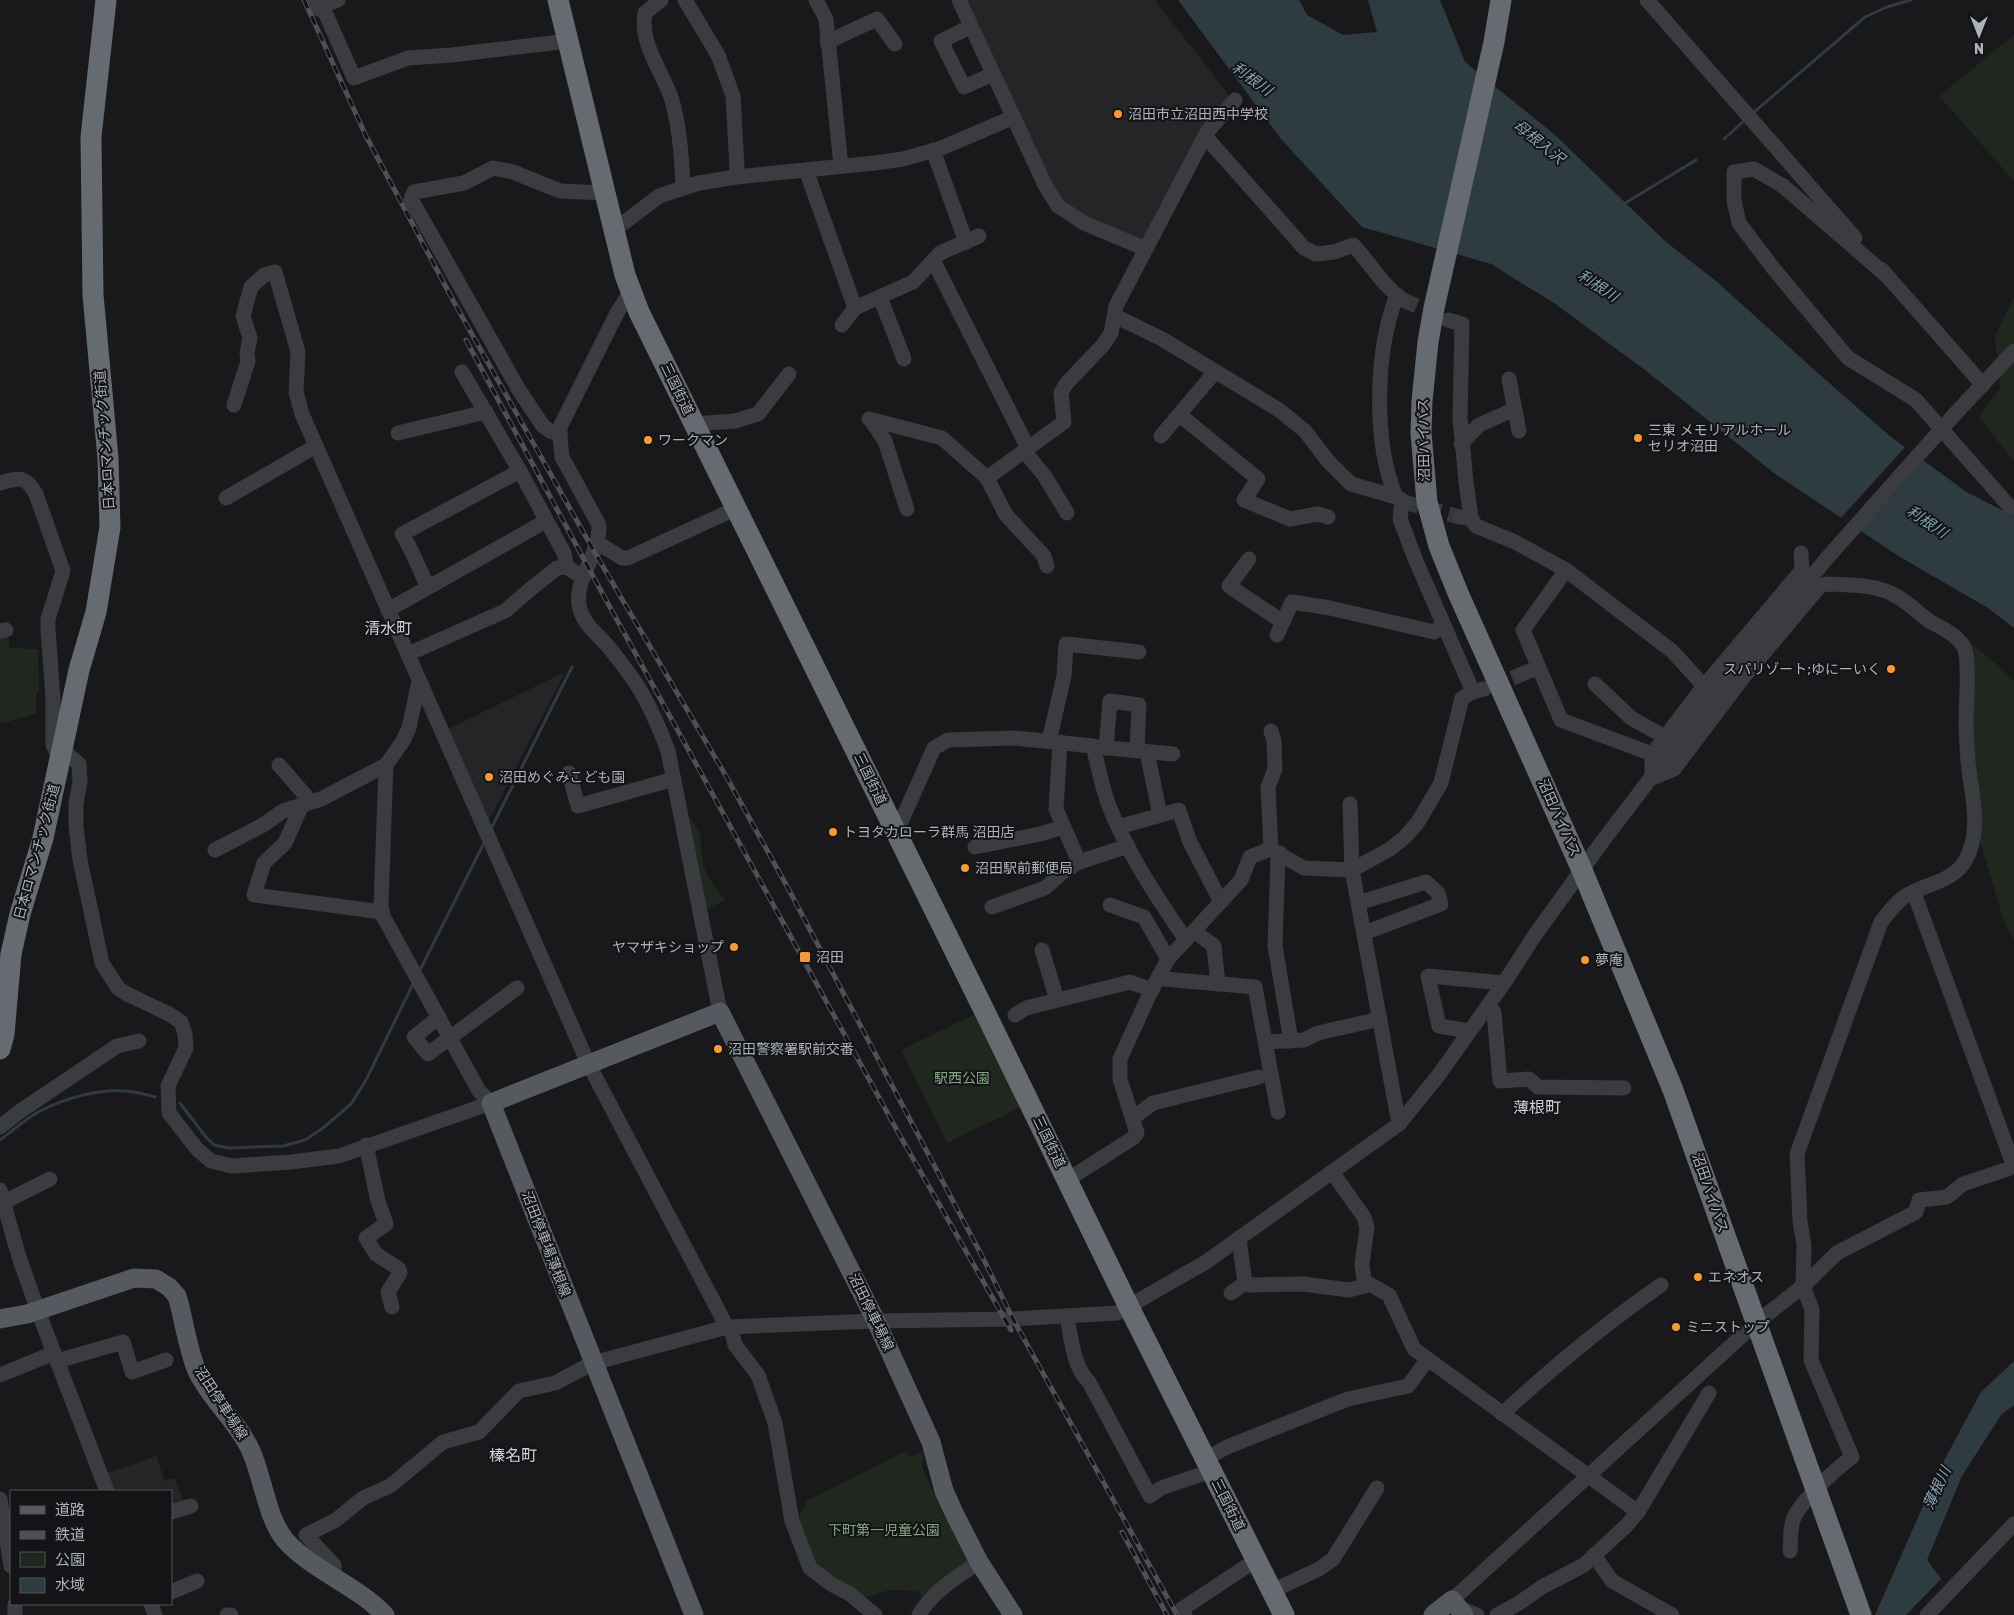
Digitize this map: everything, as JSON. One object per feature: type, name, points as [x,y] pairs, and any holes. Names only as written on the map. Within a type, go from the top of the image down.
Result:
[{"type":"highway","name":"日本ロマンチック街道","points":[[0,1049],[4,1034],[11,954],[20,914],[44,838],[79,670],[96,612],[110,526],[108,458],[94,295],[91,137],[106,0]]},
{"type":"highway","name":"三国街道","points":[[558,0],[613,228],[631,291],[735,509],[1129,1307],[1284,1615]]},
{"type":"highway","name":"沼田バイパス","points":[[1501,0],[1441,314],[1424,371],[1421,433],[1424,484],[1430,517],[1439,546],[1458,593],[1582,870],[1674,1090],[1861,1615]]},
{"type":"main road","points":[[491,1103],[720,1012]]},
{"type":"main road","name":"沼田停車場線","points":[[720,1012],[876,1321],[931,1442],[944,1491],[979,1562],[1013,1615]]},
{"type":"main road","name":"沼田停車場薄根線","points":[[491,1103],[694,1615]]},
{"type":"main road","name":"沼田停車場線","points":[[0,1319],[38,1311],[134,1278],[156,1279],[169,1287],[177,1296],[197,1371],[210,1393],[245,1439],[273,1515],[284,1538],[299,1554],[334,1576],[385,1615]]},
{"type":"main road","points":[[1433,1615],[1463,1610]]},
{"type":"street","points":[[316,4],[338,0]]},
{"type":"street","points":[[661,0],[646,14],[644,26],[650,51],[668,91],[678,125],[682,149],[683,187]]},
{"type":"street","points":[[685,0],[718,55],[733,96],[736,176]]},
{"type":"street","points":[[816,0],[826,18],[841,166]]},
{"type":"street","points":[[959,0],[1045,185],[1058,206],[1084,223],[1146,249]]},
{"type":"street","points":[[1647,0],[1982,385]]},
{"type":"street","points":[[316,4],[324,12],[354,78],[408,58],[452,55],[568,41]]},
{"type":"street","points":[[827,42],[877,18],[895,44]]},
{"type":"street","points":[[970,27],[941,41],[964,87],[993,74]]},
{"type":"street","points":[[987,478],[1064,422],[1060,393],[1066,384],[1104,345],[1110,333],[1116,306],[1205,136],[1236,100]]},
{"type":"street","points":[[613,228],[625,222],[659,196],[683,187],[736,176],[888,162],[932,150],[1014,117]]},
{"type":"street","points":[[1067,1180],[1133,1138],[1137,1133],[1120,1079],[1120,1059],[1168,959],[1241,880],[1250,857],[1276,851],[1304,868],[1352,870],[1390,849],[1405,837],[1418,822],[1441,783],[1462,698],[1479,691],[1443,624],[1400,519],[1401,500],[1389,481],[1380,405],[1381,363],[1391,309],[1400,298],[1376,275],[1366,259],[1353,244],[1334,252],[1316,254],[1304,248],[1205,136]]},
{"type":"street","points":[[842,325],[855,308],[913,282],[926,266],[934,262],[940,253],[973,239],[932,150]]},
{"type":"street","points":[[560,434],[550,431],[543,426],[519,390],[411,199],[414,192],[464,183],[493,168],[513,172],[560,191],[605,193]]},
{"type":"street","points":[[1887,276],[1783,186],[1754,169],[1734,172],[1734,201],[1739,223],[1773,268],[1848,358],[1916,400],[2010,506],[2014,508]]},
{"type":"street","points":[[806,170],[855,308]]},
{"type":"street","points":[[934,262],[1026,449],[1067,513]]},
{"type":"street","points":[[234,405],[248,361],[247,353],[250,338],[243,316],[251,287],[264,275],[275,272],[298,352],[296,392],[302,414],[588,1063],[727,1328],[732,1332],[735,1345],[758,1376],[775,1423],[792,1521],[810,1568],[831,1584],[850,1594],[875,1615]]},
{"type":"street","points":[[631,291],[617,313],[560,427],[562,457],[599,525],[598,543],[579,587],[579,596],[582,616],[636,684],[663,738],[674,779],[720,1012]]},
{"type":"street","points":[[880,297],[904,359]]},
{"type":"street","points":[[1441,314],[1462,324],[1460,418],[1466,518],[1476,526],[1515,542],[1566,570],[1672,651],[1704,686]]},
{"type":"street","points":[[1115,316],[1162,340],[1279,410],[1305,431],[1328,461],[1351,484],[1401,500]]},
{"type":"street","points":[[334,1576],[334,1565],[306,1535],[336,1520],[364,1498],[390,1486],[442,1442],[479,1432],[518,1391],[555,1383],[593,1362],[727,1328],[876,1321],[1004,1319],[1117,1312],[1129,1307],[1206,1262],[1399,1124],[1438,1076],[1582,870],[1723,684],[1828,557],[1954,415],[2014,351]]},
{"type":"street","points":[[462,372],[520,471],[564,553],[567,567]]},
{"type":"street","points":[[1161,436],[1216,372]]},
{"type":"street","points":[[694,424],[735,421],[758,414],[789,374]]},
{"type":"street","points":[[1509,379],[1519,431]]},
{"type":"street","points":[[1462,444],[1479,425],[1515,409]]},
{"type":"street","points":[[398,433],[486,412]]},
{"type":"street","points":[[1180,415],[1258,479],[1244,500],[1290,518],[1318,514],[1328,517]]},
{"type":"street","points":[[907,509],[885,441],[870,420],[942,438],[987,478],[1006,515],[1044,556],[1047,566]]},
{"type":"street","points":[[226,498],[316,446]]},
{"type":"street","points":[[428,587],[415,560],[413,551],[402,534],[520,471]]},
{"type":"street","points":[[0,483],[16,478],[26,480],[32,486],[63,571],[48,619],[53,698],[53,744],[55,749],[73,758],[79,764],[80,781],[76,804],[80,860],[102,963],[118,988],[126,994],[169,1014],[181,1022],[185,1034],[186,1048],[168,1086],[169,1113],[197,1149],[210,1161],[232,1166],[291,1162],[339,1156],[491,1103],[479,1091],[382,912],[386,765]]},
{"type":"street","points":[[598,543],[622,558],[628,558],[735,509]]},
{"type":"street","points":[[388,610],[546,521]]},
{"type":"street","points":[[1652,778],[1652,754],[1704,686],[1804,571],[1801,553]]},
{"type":"street","points":[[1249,559],[1229,586],[1280,628],[1292,602],[1330,608],[1434,632],[1443,624]]},
{"type":"street","points":[[408,654],[505,611],[557,568],[567,567],[583,578]]},
{"type":"street","points":[[1566,570],[1523,630],[1561,720],[1652,754]]},
{"type":"street","points":[[1652,778],[1674,769],[1742,679],[1820,585],[1872,587],[1897,596],[1926,619],[1954,635],[1964,648],[1968,684],[1966,724],[1971,787],[1976,816],[1975,833],[1965,861],[1958,870],[1942,880],[1904,897],[1881,922],[1797,1154],[1800,1221],[1804,1245],[1803,1286],[1812,1310],[1811,1360],[1852,1457],[1833,1471],[1794,1517],[1791,1527],[1790,1551]]},
{"type":"street","points":[[1079,862],[1056,809],[1054,742],[1064,676],[1066,644],[1139,652]]},
{"type":"street","points":[[1522,674],[1538,668]]},
{"type":"street","points":[[215,850],[263,825],[283,811],[321,799],[386,765],[403,741],[409,728],[420,681]]},
{"type":"street","points":[[1595,684],[1631,718],[1665,737]]},
{"type":"street","points":[[1160,815],[1142,751],[1139,704],[1110,701],[1100,747],[1108,803],[1145,880],[1190,935],[1214,946],[1218,984]]},
{"type":"street","points":[[1271,731],[1274,741],[1275,770],[1268,787],[1278,858],[1276,946],[1291,1041]]},
{"type":"street","points":[[895,830],[900,824],[934,748],[948,740],[1015,738],[1173,754]]},
{"type":"street","points":[[279,764],[306,796],[304,804],[285,842],[264,863],[254,895],[382,912]]},
{"type":"street","points":[[569,773],[578,806],[674,779]]},
{"type":"street","points":[[1350,804],[1352,870],[1399,1124]]},
{"type":"street","points":[[1118,827],[1179,810],[1189,840],[1221,902]]},
{"type":"street","points":[[975,847],[1040,834],[1064,827]]},
{"type":"street","points":[[992,908],[1045,888],[1063,872],[1079,862],[1128,846]]},
{"type":"street","points":[[1358,903],[1426,882],[1438,893],[1441,904],[1364,933]]},
{"type":"street","points":[[1463,1610],[1588,1477],[1756,1323],[1803,1286],[1837,1253],[1916,1212],[1919,1200],[1947,1197],[1963,1184],[2008,1169],[2013,1164],[1914,893]]},
{"type":"street","points":[[1110,905],[1144,917],[1168,959]]},
{"type":"street","points":[[1042,950],[1057,1000]]},
{"type":"street","points":[[1469,1031],[1439,1026],[1428,976],[1504,983]]},
{"type":"street","points":[[1015,1015],[1026,1008],[1130,982],[1155,983],[1164,979],[1255,987],[1278,1112]]},
{"type":"street","points":[[439,1016],[414,1036],[428,1054],[517,988]]},
{"type":"street","points":[[1488,1006],[1494,1012],[1500,1081],[1529,1078],[1538,1087],[1624,1088]]},
{"type":"street","points":[[1266,1042],[1304,1040],[1318,1033],[1380,1019]]},
{"type":"street","points":[[0,1127],[19,1112],[117,1046],[139,1041]]},
{"type":"street","points":[[1133,1118],[1152,1103],[1259,1077]]},
{"type":"street","points":[[366,1145],[378,1201],[386,1224],[366,1238],[376,1254],[399,1269],[400,1273],[388,1292],[392,1307]]},
{"type":"street","points":[[1332,1172],[1364,1217],[1367,1228],[1362,1264],[1364,1281],[1389,1295],[1414,1349],[1638,1512]]},
{"type":"street","points":[[50,1179],[2,1196],[19,1257],[38,1311],[107,1490]]},
{"type":"street","points":[[1239,1238],[1245,1282]]},
{"type":"street","points":[[1245,1282],[1250,1285],[1303,1284],[1349,1290],[1369,1285]]},
{"type":"street","points":[[1231,1293],[1245,1282]]},
{"type":"street","points":[[1502,1414],[1530,1388],[1606,1326],[1661,1285]]},
{"type":"street","points":[[1067,1316],[1072,1343],[1082,1376],[1089,1382],[1150,1496],[1161,1488],[1208,1465],[1227,1447],[1348,1399],[1408,1386],[1428,1359]]},
{"type":"street","points":[[0,1375],[56,1357],[123,1342],[132,1372],[166,1360]]},
{"type":"street","points":[[1497,1615],[1542,1587],[1584,1565],[1627,1526],[1638,1512],[1709,1393]]},
{"type":"street","points":[[1272,1591],[1319,1569],[1333,1559],[1377,1488]]},
{"type":"street","points":[[0,1499],[10,1557]]},
{"type":"street","points":[[172,1512],[191,1506]]},
{"type":"street","points":[[1927,1615],[2014,1524]]},
{"type":"street","points":[[1594,1555],[1612,1581],[1672,1615]]},
{"type":"street","points":[[1185,1615],[1182,1609],[1256,1560]]},
{"type":"street","points":[[919,1615],[924,1606],[940,1590],[979,1562]]},
{"type":"street","points":[[172,1592],[197,1581]]},
{"type":"shaded area","name":"沼田市立沼田西中学校","points":[[963,0],[1155,0],[1232,99],[1147,241],[1064,207],[1049,184]]},
{"type":"shaded area","name":"沼田めぐみこども園","points":[[565,672],[487,824],[446,730]]},
{"type":"shaded area","points":[[157,1456],[164,1481],[175,1478],[185,1508],[172,1512],[172,1490],[107,1490],[101,1475]]},
{"type":"green space","points":[[2014,35],[2014,181],[1939,96]]},
{"type":"green space","points":[[2014,297],[2014,461],[1979,417],[2000,388],[1995,336]]},
{"type":"green space","points":[[7,632],[10,648],[38,649],[39,689],[36,693],[36,714],[0,724],[0,633]]},
{"type":"green space","points":[[1964,638],[2014,681],[2014,940],[2005,925],[1978,834]]},
{"type":"green space","points":[[687,814],[699,834],[707,875],[725,900],[703,911]]},
{"type":"green space","name":"駅西公園","points":[[977,1013],[1023,1106],[947,1143],[901,1050]]},
{"type":"green space","name":"下町第一児童公園","points":[[906,1451],[910,1457],[923,1451],[922,1467],[944,1516],[971,1562],[925,1599],[917,1591],[889,1590],[866,1597],[853,1592],[813,1563],[797,1520],[807,1501]]},
{"type":"water","name":"利根川","points":[[1178,0],[1299,0],[1307,15],[1343,35],[1377,32],[1368,0],[1440,0],[1465,62],[1555,135],[1666,242],[1716,281],[1891,437],[1968,493],[2014,516],[2014,628],[1988,608],[1900,557],[1774,473],[1645,370],[1554,303],[1491,264],[1362,227],[1281,139]]},
{"type":"water","name":"薄根川","points":[[2014,1361],[2014,1405],[2001,1415],[1962,1476],[1927,1560],[1941,1579],[1906,1615],[1875,1615],[1939,1470],[1981,1392]]},
{"type":"pier","points":[[1907,445],[1925,459],[1859,533],[1839,520]]},
{"type":"waterway","name":"母根入沢","points":[[1753,113],[1865,17],[1887,7],[1911,0]]},
{"type":"waterway","name":"母根入沢","points":[[1724,139],[1746,119]]},
{"type":"waterway","name":"母根入沢","points":[[1622,205],[1696,160]]},
{"type":"waterway","points":[[491,829],[572,667]]},
{"type":"waterway","points":[[419,972],[485,841]]},
{"type":"waterway","points":[[180,1103],[214,1145],[229,1148],[283,1146],[305,1140],[323,1128],[351,1104],[366,1080],[414,982]]},
{"type":"waterway","points":[[0,1140],[38,1112],[72,1098],[109,1091],[136,1092],[155,1097]]},
{"type":"tunnel","points":[[1403,300],[1442,317]]},
{"type":"tunnel","points":[[1404,502],[1460,517]]},
{"type":"tunnel","points":[[1491,687],[1522,674]]},
{"type":"railway","points":[[304,0],[366,136],[455,304],[595,553],[726,776],[789,890],[983,1258],[1013,1319],[1177,1615]]},
{"type":"railway","points":[[466,340],[588,567],[899,1134],[1011,1330]]},
{"type":"railway","points":[[1122,1532],[1167,1615]]},
{"type":"place","name":"沼田市立沼田西中学校","points":[[1118,114]]},
{"type":"place","name":"三東 メモリアルホール セリオ沼田","points":[[1638,438]]},
{"type":"place","name":"ワークマン","points":[[648,440]]},
{"type":"place","name":"スパリゾート;ゆにーいく","points":[[1891,669]]},
{"type":"place","name":"沼田めぐみこども園","points":[[489,777]]},
{"type":"place","name":"トヨタカローラ群馬 沼田店","points":[[833,832]]},
{"type":"place","name":"沼田駅前郵便局","points":[[965,868]]},
{"type":"place","name":"ヤマザキショップ","points":[[734,947]]},
{"type":"place","name":"沼田","points":[[805,957]]},
{"type":"place","name":"夢庵","points":[[1585,960]]},
{"type":"place","name":"沼田警察署駅前交番","points":[[718,1049]]},
{"type":"place","name":"エネオス","points":[[1698,1277]]},
{"type":"place","name":"ミニストップ","points":[[1676,1327]]},
{"type":"district","name":"清水町","points":[[388,628]]},
{"type":"district","name":"薄根町","points":[[1537,1107]]},
{"type":"district","name":"榛名町","points":[[513,1455]]}]
